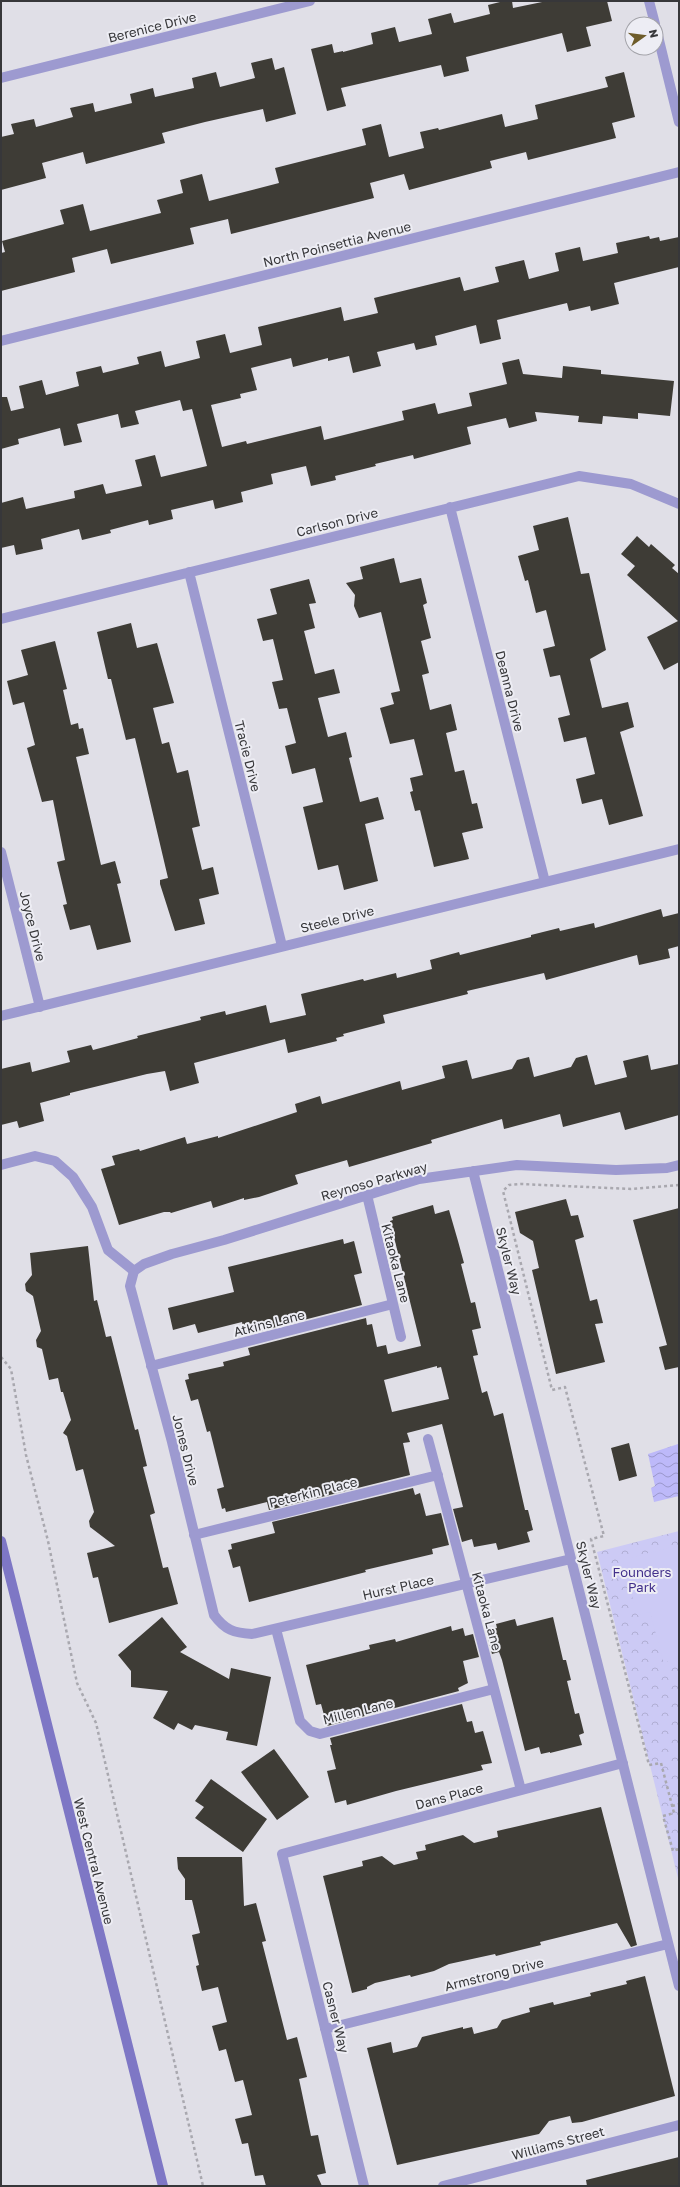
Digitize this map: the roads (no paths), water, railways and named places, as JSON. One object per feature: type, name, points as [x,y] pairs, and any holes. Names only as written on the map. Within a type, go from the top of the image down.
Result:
[{"type":"main road","name":"West Central Avenue","points":[[1,1541],[163,2186]]},
{"type":"street","name":"Berenice Drive","points":[[1,78],[310,1]]},
{"type":"street","points":[[649,1],[653,16]]},
{"type":"street","points":[[663,56],[679,122]]},
{"type":"street","name":"North Poinsettia Avenue","points":[[1,341],[679,172]]},
{"type":"street","name":"Carlson Drive","points":[[1,619],[579,476],[631,484],[679,504]]},
{"type":"street","name":"Deanna Drive","points":[[450,507],[545,882]]},
{"type":"street","name":"Tracie Drive","points":[[189,572],[282,946]]},
{"type":"street","name":"Steele Drive","points":[[1,1016],[679,849]]},
{"type":"street","name":"Joyce Drive","points":[[1,852],[40,1007]]},
{"type":"street","points":[[1,1165],[35,1156],[55,1161],[73,1177],[92,1207],[108,1250],[134,1271]]},
{"type":"street","name":"Reynoso Parkway","points":[[134,1271],[144,1264],[172,1254],[224,1240],[419,1179],[516,1165],[616,1170],[667,1168],[679,1165]]},
{"type":"street","name":"Skyler Way","points":[[473,1171],[679,1986]]},
{"type":"street","name":"Kitaoka Lane","points":[[367,1196],[401,1337]]},
{"type":"street","name":"Jones Drive","points":[[134,1271],[130,1286],[214,1615],[222,1626],[229,1631]]},
{"type":"street","name":"Atkins Lane","points":[[151,1366],[393,1304]]},
{"type":"street","name":"Kitaoka Lane","points":[[428,1439],[521,1790]]},
{"type":"street","name":"Peterkin Place","points":[[194,1535],[438,1475]]},
{"type":"street","name":"Hurst Place","points":[[229,1631],[252,1634],[276,1629],[571,1559]]},
{"type":"street","name":"Millen Lane","points":[[276,1629],[300,1721],[310,1731],[320,1734],[494,1689]]},
{"type":"street","name":"Dans Place","points":[[282,1854],[623,1763]]},
{"type":"street","name":"Casner Way","points":[[282,1854],[364,2186]]},
{"type":"street","name":"Armstrong Drive","points":[[325,2029],[668,1944]]},
{"type":"street","name":"Williams Street","points":[[443,2186],[679,2125]]},
{"type":"water","points":[[678,1444],[679,1496],[654,1502],[651,1488],[655,1486],[648,1454]]},
{"type":"park label","name":"Founders Park","points":[[642,1580]]}]
